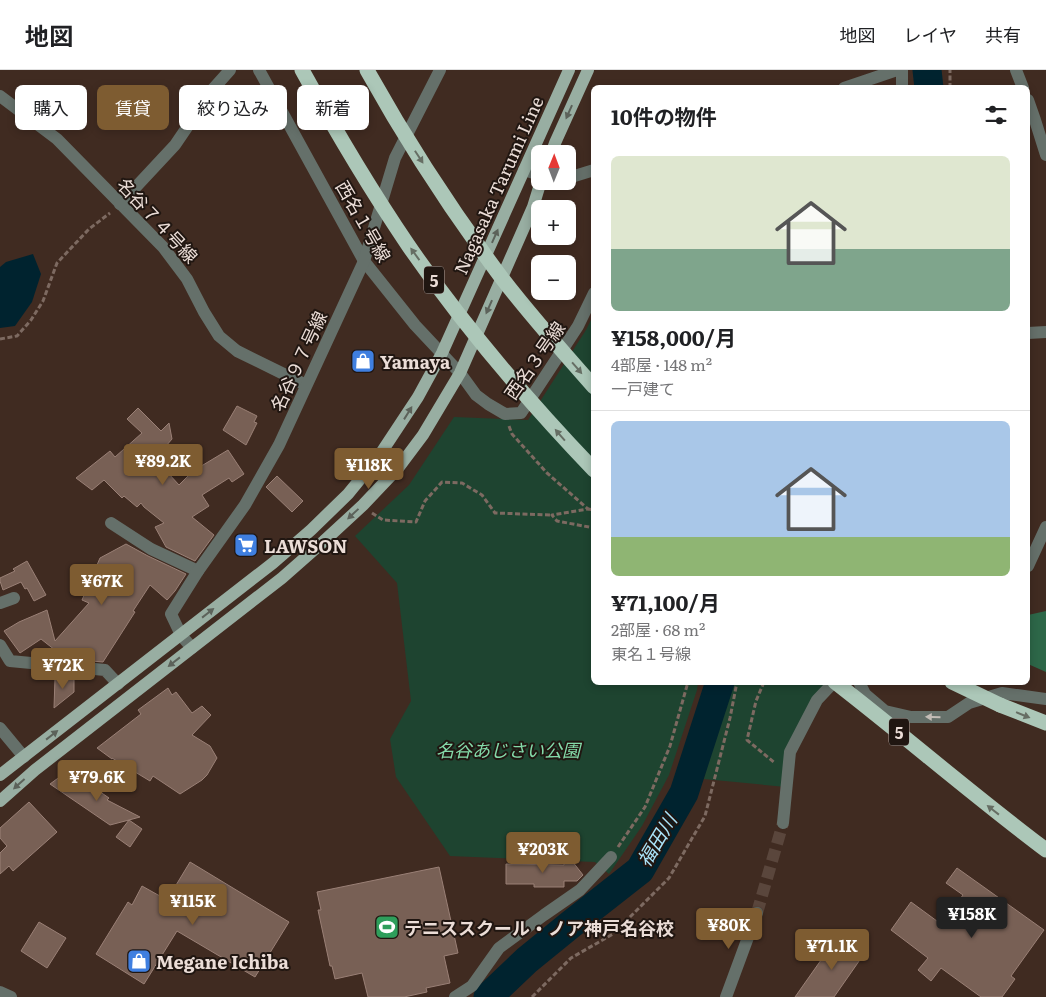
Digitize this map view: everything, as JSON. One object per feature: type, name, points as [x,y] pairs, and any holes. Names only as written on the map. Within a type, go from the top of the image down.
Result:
[{"type":"highway","name":"5","points":[[302,70],[364,178],[409,246],[459,314],[510,377],[591,467]]},
{"type":"highway","points":[[367,70],[415,152],[501,276],[551,339],[591,384]]},
{"type":"highway","name":"5","points":[[838,685],[1017,828]]},
{"type":"highway","points":[[958,685],[1000,705],[1046,723]]},
{"type":"highway","points":[[1017,828],[1046,850]]},
{"type":"main road","name":"Nagasaka Tarumi Line","points":[[0,775],[279,557],[311,530],[348,494],[403,422],[442,353],[570,70]]},
{"type":"main road","name":"Nagasaka Tarumi Line","points":[[554,145],[588,70]]},
{"type":"main road","points":[[0,801],[35,770],[282,578],[363,505],[399,467],[423,434],[460,373],[533,207],[538,190]]},
{"type":"street","points":[[120,204],[175,145],[214,89],[230,70]]},
{"type":"street","name":"西名１号線","points":[[259,70],[364,261],[415,325],[460,373]]},
{"type":"street","name":"名谷９７号線","points":[[192,648],[181,635],[170,614],[198,571],[246,505],[278,445],[364,261],[395,158],[440,70]]},
{"type":"street","points":[[853,85],[897,70]]},
{"type":"street","points":[[902,70],[902,85]]},
{"type":"street","points":[[1016,70],[1022,85]]},
{"type":"street","name":"名谷７４号線","points":[[0,96],[58,139],[163,247],[188,278],[204,312],[219,336],[237,351],[306,385]]},
{"type":"street","points":[[1030,106],[1046,155]]},
{"type":"street","points":[[524,170],[531,172]]},
{"type":"street","points":[[576,176],[591,171]]},
{"type":"street","name":"西名３号線","points":[[460,373],[476,394],[488,404],[506,414],[522,413],[578,326],[591,299]]},
{"type":"street","points":[[1030,334],[1046,332]]},
{"type":"street","points":[[111,523],[151,549],[198,571]]},
{"type":"street","points":[[1030,562],[1046,527]]},
{"type":"street","points":[[0,603],[14,598]]},
{"type":"street","points":[[0,645],[10,662],[105,670],[118,684]]},
{"type":"street","points":[[783,822],[790,752],[817,700],[831,685]]},
{"type":"street","points":[[860,685],[865,694],[885,711],[911,717],[948,717],[969,703],[1002,693],[1046,699]]},
{"type":"street","points":[[0,728],[24,757]]},
{"type":"street","points":[[1017,828],[1046,858]]},
{"type":"street","points":[[454,997],[472,986],[499,948],[580,890],[611,857]]},
{"type":"street","points":[[726,997],[757,913]]},
{"type":"street","points":[[0,992],[11,997]]},
{"type":"path","points":[[950,70],[950,85]]},
{"type":"path","points":[[0,339],[17,336],[31,320],[43,301],[57,263],[89,229],[120,204]]},
{"type":"path","points":[[506,414],[512,434],[547,474],[588,509]]},
{"type":"path","points":[[372,514],[383,520],[416,522],[425,501],[442,482],[462,483],[482,495],[495,513],[552,515],[591,510]]},
{"type":"path","points":[[552,515],[557,521],[591,527]]},
{"type":"path","points":[[611,857],[645,807],[670,746],[687,685]]},
{"type":"path","points":[[532,997],[571,958],[612,934],[669,878],[705,816],[736,685]]},
{"type":"path","points":[[763,685],[756,701],[746,740],[788,773]]},
{"type":"green space","name":"名谷あじさい公園","points":[[591,320],[591,685],[698,685],[669,775],[642,826],[609,874],[595,862],[450,856],[396,777],[390,739],[411,701],[397,583],[355,536],[409,485],[454,417],[528,420]]},
{"type":"green space","points":[[1046,611],[1046,672],[1030,665],[1030,615]]},
{"type":"green space","points":[[727,685],[833,685],[790,752],[786,787],[704,779]]},
{"type":"water","points":[[33,254],[41,274],[32,302],[15,326],[0,328],[0,267],[6,262]]},
{"type":"building","points":[[237,406],[257,416],[254,422],[257,423],[246,445],[223,430]]},
{"type":"building","points":[[138,408],[161,431],[169,423],[172,439],[160,453],[163,457],[158,462],[179,485],[193,471],[228,450],[244,474],[232,482],[229,478],[202,495],[209,506],[192,517],[214,535],[195,561],[166,547],[155,527],[164,523],[141,503],[137,507],[124,496],[122,498],[104,480],[92,490],[76,478],[110,451],[115,457],[142,433],[127,419]]},
{"type":"building","points":[[277,476],[303,501],[292,512],[266,487]]},
{"type":"building","points":[[126,544],[186,574],[167,600],[150,585],[103,662],[91,661],[75,649],[68,658],[65,658],[41,639],[20,653],[4,631],[19,622],[47,610],[55,641],[89,603],[82,600],[100,558]]},
{"type":"building","points":[[27,561],[46,595],[34,601],[27,588],[25,589],[21,582],[3,590],[0,581],[0,578],[15,571],[13,569]]},
{"type":"building","points":[[55,678],[74,678],[74,692],[54,708]]},
{"type":"building","points":[[168,688],[172,695],[176,692],[192,713],[202,706],[211,715],[192,735],[210,746],[217,758],[202,780],[180,794],[153,776],[150,781],[97,748],[141,714],[138,710]]},
{"type":"building","points":[[76,765],[101,782],[96,789],[109,798],[107,800],[140,817],[110,825],[50,784]]},
{"type":"building","points":[[29,802],[57,832],[13,871],[9,866],[0,874],[0,853],[7,846],[0,838],[0,828]]},
{"type":"building","points":[[129,820],[142,829],[130,847],[116,837]]},
{"type":"building","points":[[565,852],[583,875],[577,881],[564,881],[564,887],[534,887],[534,884],[506,884],[506,864],[564,865]]},
{"type":"building","points":[[190,862],[289,922],[255,977],[177,931],[144,984],[96,954],[128,902],[132,905],[142,886],[167,900]]},
{"type":"building","points":[[439,867],[458,953],[444,956],[450,983],[426,988],[427,992],[404,997],[368,997],[362,973],[335,979],[332,966],[330,966],[318,910],[321,910],[317,892]]},
{"type":"building","points":[[957,868],[1044,930],[1011,976],[1015,979],[1002,997],[981,997],[941,968],[931,981],[918,970],[928,958],[891,930],[911,902],[941,924],[963,895],[946,883]]},
{"type":"building","points":[[39,922],[66,938],[47,968],[21,951]]},
{"type":"building","points":[[838,936],[864,954],[834,997],[795,997]]},
{"type":"waterway","name":"福田川","points":[[927,70],[929,85]]},
{"type":"waterway","name":"福田川","points":[[488,997],[527,960],[640,870],[684,793],[719,685]]},
{"type":"tunnel","points":[[757,913],[783,823]]},
{"type":"place","name":"Yamaya","points":[[363,361]]},
{"type":"place","name":"LAWSON","points":[[246,545]]},
{"type":"place","name":"テニススクール・ノア神戸名谷校","points":[[387,927]]},
{"type":"place","name":"Megane Ichiba","points":[[139,961]]}]
